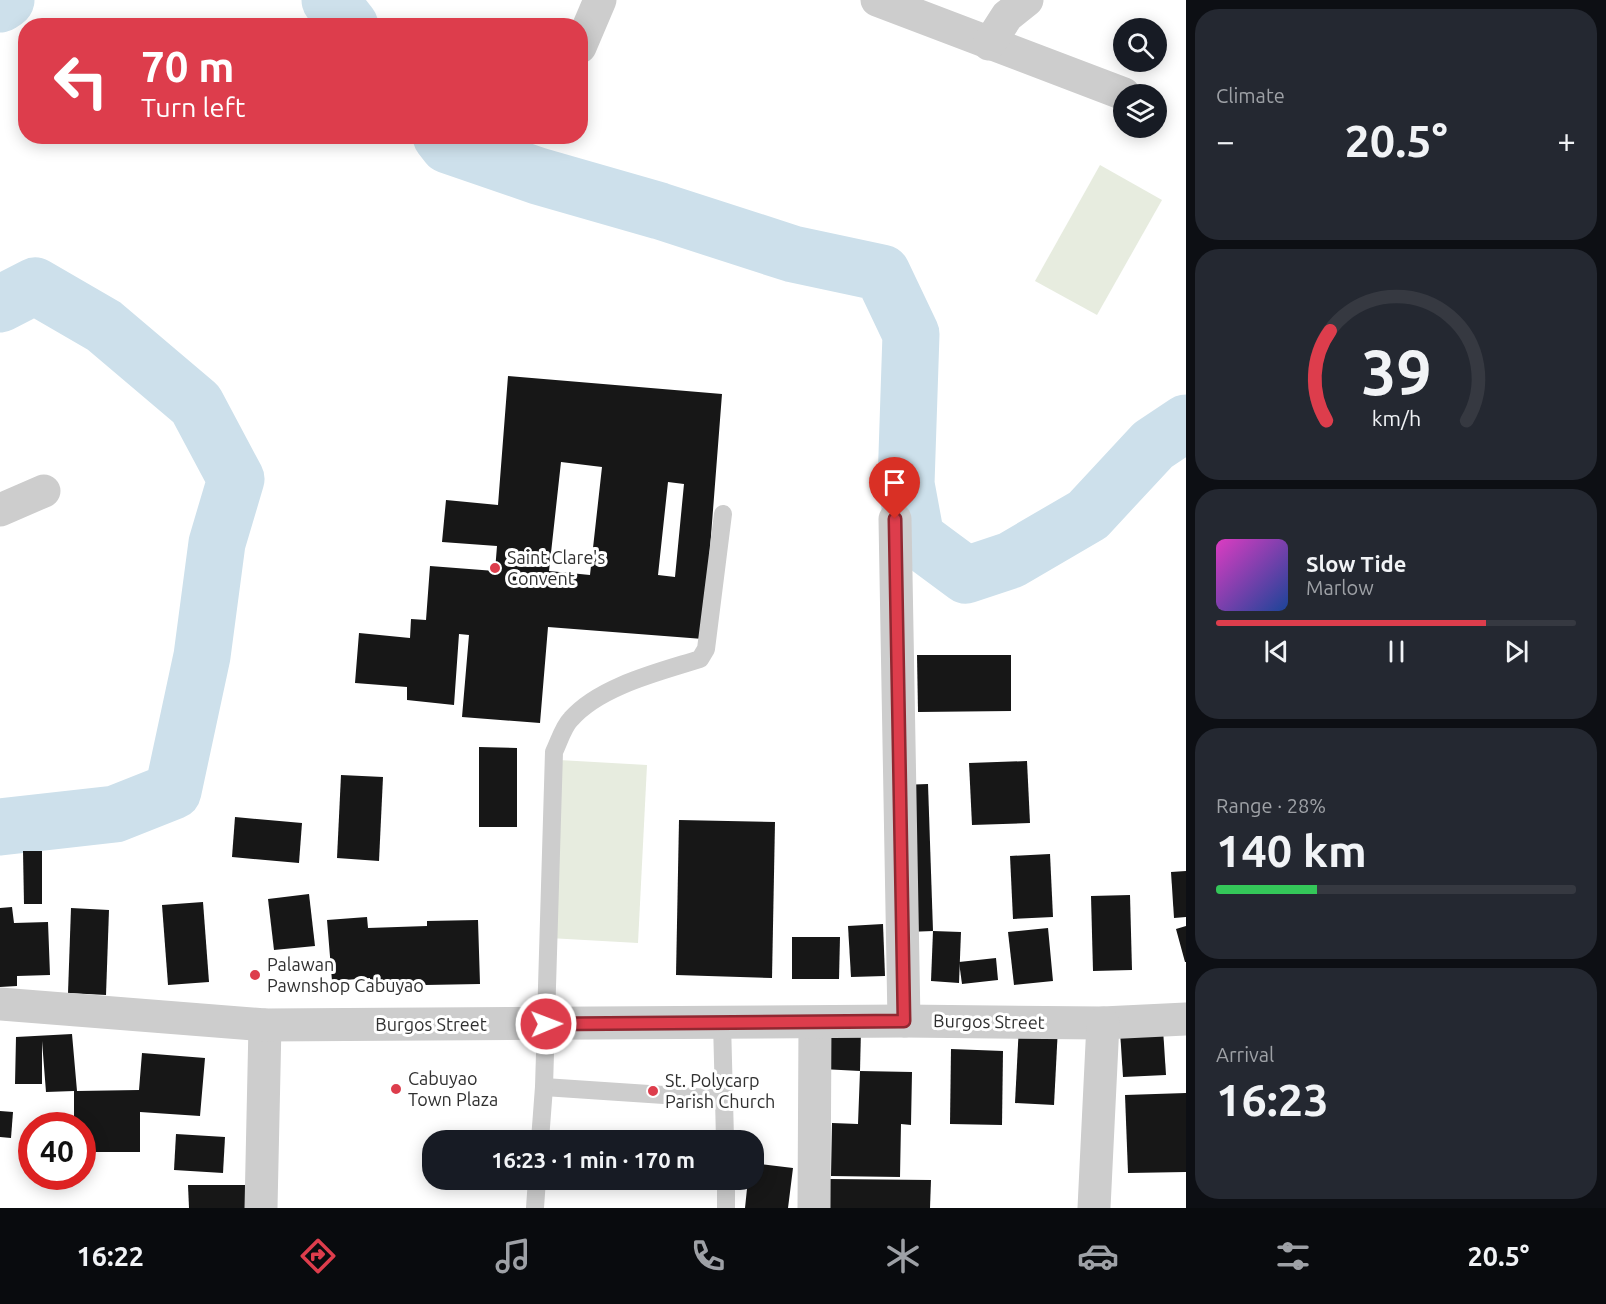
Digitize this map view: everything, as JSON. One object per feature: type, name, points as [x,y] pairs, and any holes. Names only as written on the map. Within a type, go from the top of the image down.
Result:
[{"type":"street","points":[[588,28],[600,0]]},
{"type":"street","points":[[877,0],[1113,90]]},
{"type":"street","points":[[989,44],[1007,16],[1027,0]]},
{"type":"street","points":[[0,510],[44,491]]},
{"type":"street","points":[[895,519],[904,1021]]},
{"type":"street","name":"Burgos Street","points":[[0,1004],[265,1025],[904,1021],[1103,1023],[1186,1018]]},
{"type":"street","points":[[814,1208],[815,1023]]},
{"type":"street","points":[[1094,1208],[1103,1023]]},
{"type":"street","points":[[261,1208],[265,1025]]},
{"type":"lane","points":[[541,1130],[554,752],[570,719],[602,695],[637,678],[700,659],[706,649],[723,514]]},
{"type":"lane","points":[[722,1023],[725,1130]]},
{"type":"lane","points":[[544,1087],[724,1099]]},
{"type":"lane","points":[[535,1208],[536,1190]]},
{"type":"lane","points":[[726,1190],[726,1208]]},
{"type":"shaded area","points":[[1100,165],[1162,200],[1097,315],[1035,281]]},
{"type":"shaded area","points":[[559,760],[647,765],[638,943],[549,938]]},
{"type":"building","points":[[508,376],[722,394],[703,639],[548,627],[540,723],[462,717],[469,635],[459,634],[454,705],[407,700],[407,687],[355,683],[359,633],[410,638],[411,619],[426,620],[430,566],[495,571],[497,546],[442,542],[446,500],[498,505]],"holes":[[[561,462],[602,467],[590,575],[549,571]],[[668,482],[684,484],[675,577],[658,575]]]},
{"type":"building","points":[[917,655],[1011,655],[1011,711],[918,712]]},
{"type":"building","points":[[479,747],[517,748],[517,827],[479,827]]},
{"type":"building","points":[[1027,761],[1030,823],[972,825],[969,763]]},
{"type":"building","points":[[341,775],[383,777],[379,861],[337,858]]},
{"type":"building","points":[[928,784],[933,931],[907,932],[901,785]]},
{"type":"building","points":[[235,817],[302,823],[299,863],[232,857]]},
{"type":"building","points":[[679,820],[775,822],[772,978],[676,975]]},
{"type":"building","points":[[23,851],[42,851],[42,904],[24,904]]},
{"type":"building","points":[[1050,854],[1053,917],[1013,919],[1010,856]]},
{"type":"building","points":[[1186,871],[1186,917],[1174,918],[1171,872]]},
{"type":"building","points":[[309,894],[315,946],[274,950],[268,899]]},
{"type":"building","points":[[1130,895],[1132,970],[1093,971],[1091,896]]},
{"type":"building","points":[[203,902],[209,982],[168,985],[162,905]]},
{"type":"building","points":[[12,907],[14,923],[48,922],[50,975],[17,976],[17,986],[0,987],[0,908]]},
{"type":"building","points":[[71,908],[109,910],[106,995],[68,993]]},
{"type":"building","points":[[367,917],[368,928],[427,926],[427,921],[478,920],[480,984],[370,986],[370,978],[332,981],[327,920]]},
{"type":"building","points":[[883,924],[885,976],[851,977],[848,926]]},
{"type":"building","points":[[1186,926],[1186,962],[1185,962],[1176,929]]},
{"type":"building","points":[[1048,928],[1053,981],[1014,985],[1008,932]]},
{"type":"building","points":[[933,931],[961,932],[959,983],[931,981]]},
{"type":"building","points":[[792,937],[840,937],[839,979],[792,979]]},
{"type":"building","points":[[996,958],[998,980],[962,984],[959,962]]},
{"type":"building","points":[[1019,1025],[1058,1027],[1054,1105],[1015,1103]]},
{"type":"building","points":[[823,1027],[861,1029],[860,1071],[822,1069]]},
{"type":"building","points":[[1163,1029],[1166,1075],[1123,1077],[1120,1031]]},
{"type":"building","points":[[72,1034],[77,1091],[139,1090],[142,1053],[205,1058],[200,1116],[140,1112],[140,1152],[96,1152],[96,1112],[74,1112],[74,1091],[46,1092],[42,1041],[42,1084],[15,1084],[16,1037]]},
{"type":"building","points":[[951,1049],[1003,1051],[1002,1125],[950,1124]]},
{"type":"building","points":[[860,1071],[912,1072],[911,1125],[901,1124],[900,1177],[831,1176],[832,1123],[858,1124]]},
{"type":"building","points":[[1186,1093],[1186,1172],[1128,1173],[1125,1095]]},
{"type":"building","points":[[0,1111],[13,1112],[11,1138],[0,1137]]},
{"type":"building","points":[[176,1134],[225,1137],[223,1173],[174,1170]]},
{"type":"building","points":[[764,1164],[793,1168],[788,1208],[745,1208],[747,1190],[764,1190]]},
{"type":"building","points":[[829,1179],[931,1180],[930,1208],[829,1208]]},
{"type":"building","points":[[188,1185],[248,1185],[248,1208],[189,1208]]},
{"type":"waterway","points":[[0,4],[6,0]]},
{"type":"waterway","points":[[330,0],[344,18]]},
{"type":"waterway","points":[[447,144],[538,176],[660,211],[793,254],[882,273],[911,334],[906,484],[916,538],[966,575],[1011,560],[1088,515],[1153,445],[1186,423]]},
{"type":"waterway","points":[[0,304],[35,286],[104,326],[196,404],[236,479],[217,543],[202,656],[173,791],[115,814],[0,827]]},
{"type":"place","name":"Saint Clare's Convent","points":[[495,568]]},
{"type":"place","name":"Palawan Pawnshop Cabuyao","points":[[255,975]]},
{"type":"place","name":"Cabuyao Town Plaza","points":[[396,1089]]},
{"type":"place","name":"St. Polycarp Parish Church","points":[[653,1091]]},
{"type":"route","points":[[546,1024],[904,1021],[895,519]]}]
